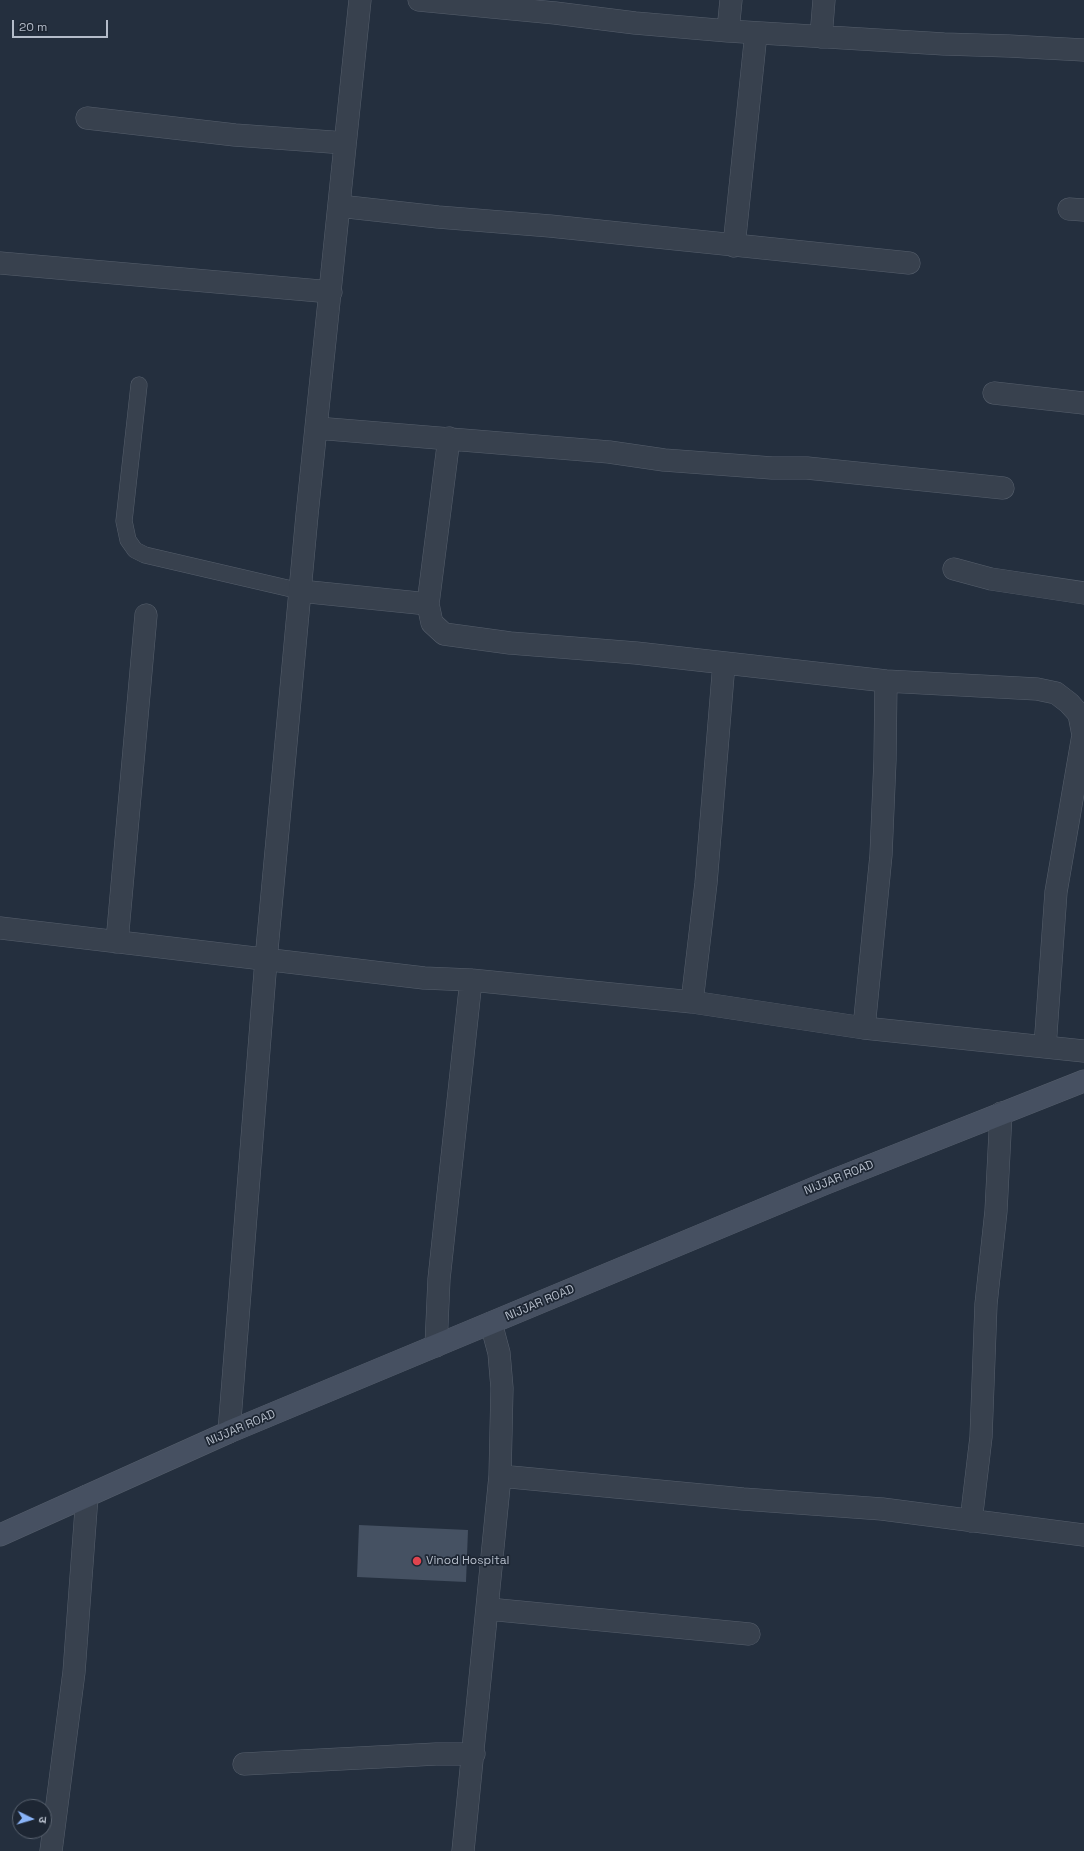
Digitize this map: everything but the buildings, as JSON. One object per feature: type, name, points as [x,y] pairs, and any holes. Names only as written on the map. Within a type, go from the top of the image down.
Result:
[{"type":"street","points":[[229,1432],[266,960],[300,591],[360,0]]},
{"type":"street","points":[[419,0],[556,7],[635,24],[728,31],[944,44],[1084,50]]},
{"type":"street","points":[[728,31],[731,0]]},
{"type":"street","points":[[821,37],[824,0]]},
{"type":"street","points":[[734,246],[756,33]]},
{"type":"street","points":[[87,118],[234,135],[345,143]]},
{"type":"street","points":[[339,206],[438,218],[635,235],[909,263]]},
{"type":"street","points":[[0,263],[331,292]]},
{"type":"street","points":[[994,393],[1084,403]]},
{"type":"street","points":[[316,428],[609,452],[664,460],[772,468],[807,468],[1003,488]]},
{"type":"street","points":[[449,438],[428,604],[432,623],[444,634],[510,643],[636,653],[886,681],[1037,689],[1056,693],[1069,703],[1079,714],[1082,735],[1056,892],[1045,1047]]},
{"type":"street","points":[[954,569],[991,579],[1084,592]]},
{"type":"street","points":[[300,591],[428,604]]},
{"type":"street","points":[[117,942],[146,615]]},
{"type":"street","points":[[692,1002],[706,883],[724,663]]},
{"type":"street","points":[[864,1028],[881,855],[885,760],[886,681]]},
{"type":"street","points":[[0,928],[424,978],[471,980],[692,1002],[864,1028],[1084,1051]]},
{"type":"street","points":[[436,1346],[439,1279],[471,980]]},
{"type":"street","name":"NIJJAR ROAD","points":[[0,1535],[229,1432],[824,1184],[1084,1081]]},
{"type":"street","points":[[971,1521],[981,1437],[986,1304],[996,1211],[1001,1113]]},
{"type":"street","points":[[463,1851],[474,1754],[500,1476],[502,1388],[499,1353],[491,1323]]},
{"type":"street","points":[[500,1476],[736,1498],[882,1509],[1084,1535]]},
{"type":"street","points":[[51,1851],[74,1672],[87,1496]]},
{"type":"street","points":[[488,1609],[749,1634]]},
{"type":"street","points":[[244,1764],[436,1754],[474,1754]]},
{"type":"lane","points":[[139,385],[124,521],[128,540],[135,550],[145,554],[300,591]]},
{"type":"place","name":"Vinod Hospital","points":[[417,1561]]}]
